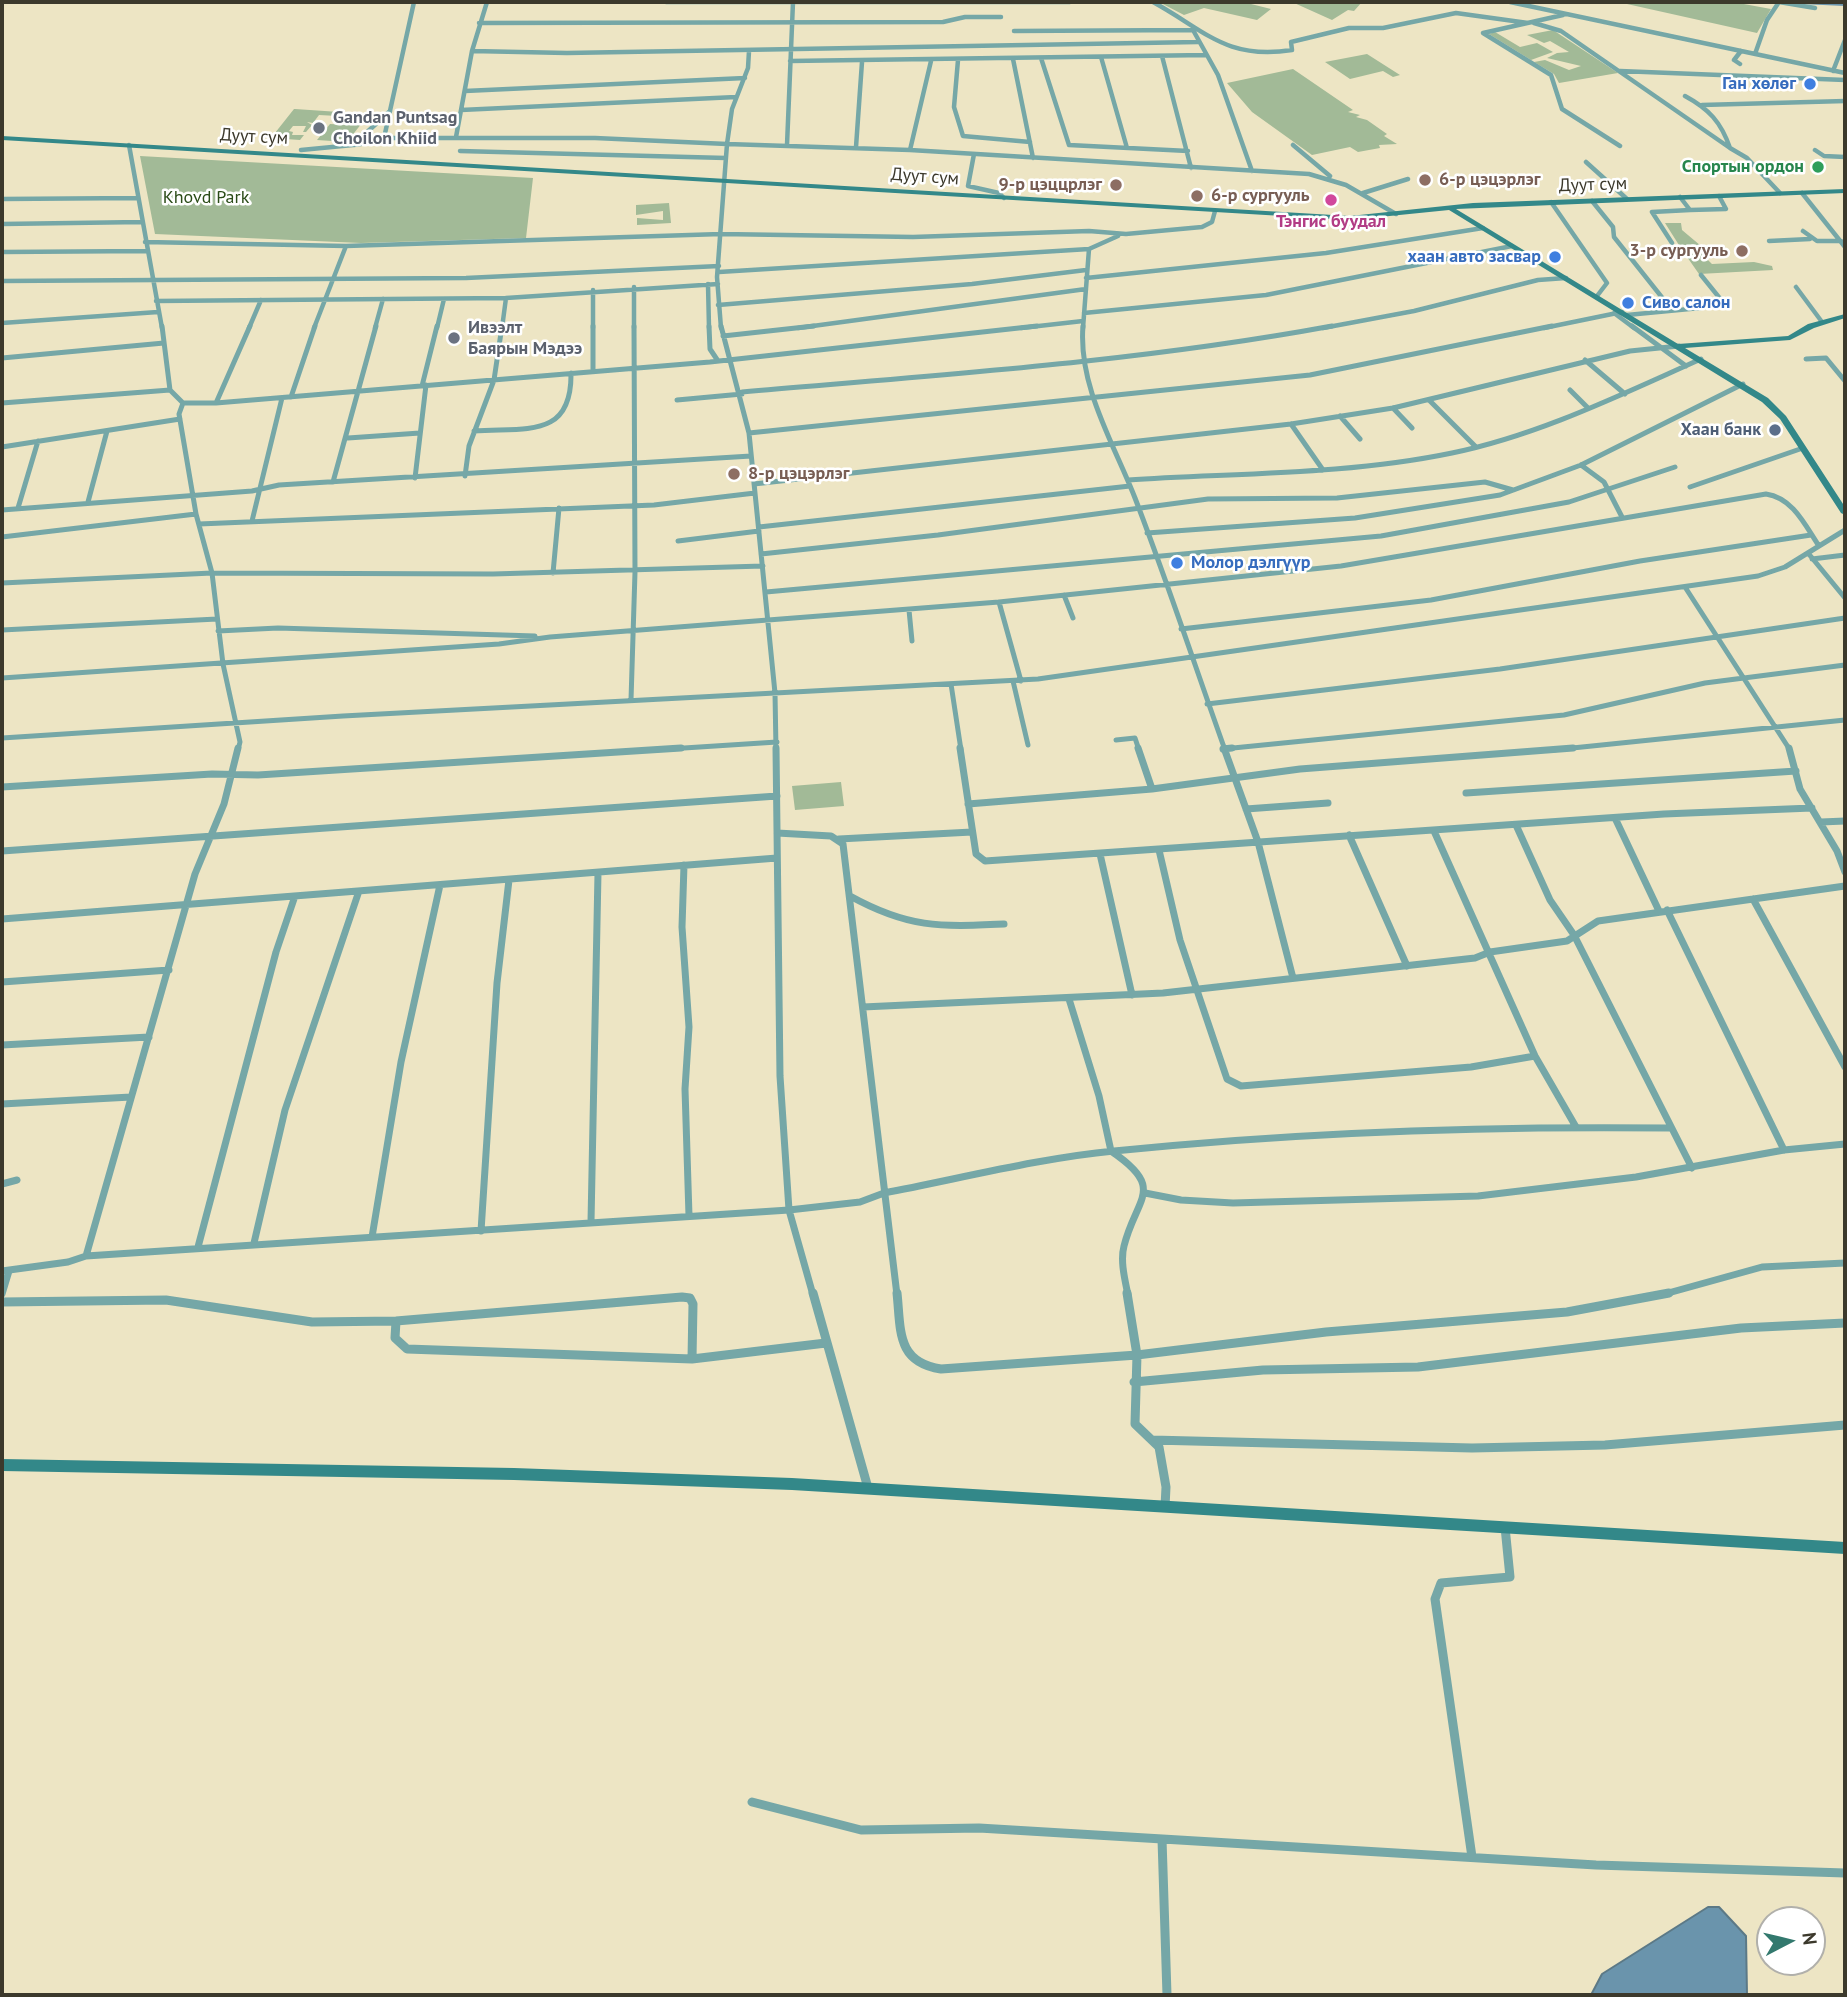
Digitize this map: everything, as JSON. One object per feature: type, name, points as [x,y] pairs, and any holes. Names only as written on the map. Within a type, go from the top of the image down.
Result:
[{"type":"main road","name":"Дуут сум","points":[[2,138],[299,152],[1350,218],[1449,207],[1845,191]]},
{"type":"main road","points":[[1449,207],[1743,384],[1776,410],[1845,513]]},
{"type":"main road","points":[[1679,346],[1788,338],[1822,322],[1845,316]]},
{"type":"main road","points":[[2,1465],[514,1474],[867,1489],[1845,1548]]},
{"type":"street","points":[[414,2],[384,138],[595,138],[856,147],[1309,174],[1337,180]]},
{"type":"street","points":[[456,137],[472,51],[487,2]]},
{"type":"street","points":[[666,2],[1070,2]]},
{"type":"street","points":[[1153,2],[1185,19],[1193,29],[1224,89],[1252,171]]},
{"type":"street","points":[[1510,2],[1845,75]]},
{"type":"street","points":[[1755,54],[1767,20],[1779,2],[1815,8]]},
{"type":"street","points":[[787,145],[793,3]]},
{"type":"street","points":[[1014,31],[1193,29],[1206,32],[1232,50],[1261,56],[1292,50],[1291,42],[1302,37],[1349,28],[1383,28],[1425,22],[1447,14],[1530,23],[1561,31],[1620,71],[1746,158],[1780,193]]},
{"type":"street","points":[[1568,14],[1483,33],[1551,75],[1554,79],[1556,99],[1562,109],[1620,146]]},
{"type":"street","points":[[479,23],[943,22],[965,17],[1001,17]]},
{"type":"street","points":[[1833,71],[1845,40]]},
{"type":"street","points":[[472,51],[749,51],[1198,42]]},
{"type":"street","points":[[749,51],[745,78],[736,97],[727,144],[718,305],[723,336],[742,393],[749,433],[775,693],[780,1076],[789,1210],[867,1489]]},
{"type":"street","points":[[1740,64],[1734,60],[1741,51]]},
{"type":"street","points":[[790,61],[1206,55]]},
{"type":"street","points":[[1162,56],[1191,169]]},
{"type":"street","points":[[1101,57],[1127,148]]},
{"type":"street","points":[[1041,58],[1065,142],[1069,145],[1188,151]]},
{"type":"street","points":[[1013,59],[1033,158]]},
{"type":"street","points":[[958,60],[954,107],[963,136],[1030,142]]},
{"type":"street","points":[[911,150],[931,61]]},
{"type":"street","points":[[856,147],[862,62]]},
{"type":"street","points":[[1620,71],[1845,75]]},
{"type":"street","points":[[465,91],[745,78]]},
{"type":"street","points":[[1685,96],[1702,105],[1723,127],[1730,148]]},
{"type":"street","points":[[461,110],[736,97]]},
{"type":"street","points":[[1702,105],[1845,101]]},
{"type":"street","points":[[353,145],[390,111]]},
{"type":"street","points":[[299,152],[395,138]]},
{"type":"street","points":[[299,152],[306,143]]},
{"type":"street","points":[[129,145],[170,390],[183,403],[282,398],[718,361],[1083,321]]},
{"type":"street","points":[[1293,145],[1337,180],[1396,214]]},
{"type":"street","points":[[1815,150],[1824,156],[1845,157]]},
{"type":"street","points":[[460,151],[726,158]]},
{"type":"street","points":[[974,154],[968,186],[999,193],[1004,198]]},
{"type":"street","points":[[1586,162],[1627,199]]},
{"type":"street","points":[[1363,193],[1408,179]]},
{"type":"street","points":[[1802,193],[1845,247]]},
{"type":"street","points":[[1672,243],[1652,212],[1726,209],[1719,196]]},
{"type":"street","points":[[1680,197],[1690,210]]},
{"type":"street","points":[[2,199],[138,198]]},
{"type":"street","points":[[1592,201],[1613,227],[1615,237],[1631,260],[1672,310]]},
{"type":"street","points":[[1551,202],[1607,283],[1597,296]]},
{"type":"street","points":[[2,281],[550,276],[1089,249],[1108,238],[1126,234],[1202,227],[1212,222],[1215,211]]},
{"type":"street","points":[[2,224],[142,222]]},
{"type":"street","points":[[1086,278],[1326,253],[1483,228]]},
{"type":"street","points":[[145,242],[346,246],[722,234],[913,237],[1089,231],[1126,234]]},
{"type":"street","points":[[1802,231],[1810,239]]},
{"type":"street","points":[[1769,241],[1841,241]]},
{"type":"street","points":[[291,397],[300,364],[346,246]]},
{"type":"street","points":[[1084,313],[1266,295],[1512,246]]},
{"type":"street","points":[[1089,249],[1083,321],[1084,362],[1094,399],[1138,506],[1206,704],[1258,842],[1293,978]]},
{"type":"street","points":[[2,252],[147,251]]},
{"type":"street","points":[[718,305],[972,284],[1086,270]]},
{"type":"street","points":[[749,433],[1094,399],[1336,371],[1621,313],[1721,306],[1723,301],[1701,275]]},
{"type":"street","points":[[677,400],[1084,362],[1343,326],[1538,280],[1566,278]]},
{"type":"street","points":[[708,284],[710,349],[718,361]]},
{"type":"street","points":[[156,301],[506,298],[634,287],[719,284]]},
{"type":"street","points":[[631,701],[635,572],[634,287]]},
{"type":"street","points":[[1796,287],[1822,322]]},
{"type":"street","points":[[723,336],[850,323],[1086,289]]},
{"type":"street","points":[[593,290],[593,371]]},
{"type":"street","points":[[465,476],[474,431],[494,380],[506,298]]},
{"type":"street","points":[[333,482],[348,438],[357,391],[383,299]]},
{"type":"street","points":[[415,478],[424,386],[444,299]]},
{"type":"street","points":[[216,403],[261,300]]},
{"type":"street","points":[[2,323],[158,312]]},
{"type":"street","points":[[1621,313],[1686,366]]},
{"type":"street","points":[[2,358],[164,343]]},
{"type":"street","points":[[754,484],[1291,424],[1393,408],[1585,360],[1630,351],[1679,346]]},
{"type":"street","points":[[1806,359],[1826,358],[1845,381]]},
{"type":"street","points":[[677,541],[1129,483],[1324,470],[1410,460],[1476,447],[1625,394],[1701,359]]},
{"type":"street","points":[[1585,360],[1625,394]]},
{"type":"street","points":[[474,431],[550,425],[559,419],[568,406],[572,390],[571,373]]},
{"type":"street","points":[[1147,533],[1355,518],[1462,502],[1513,490],[1581,465],[1743,384]]},
{"type":"street","points":[[2,403],[170,390]]},
{"type":"street","points":[[1570,390],[1587,407]]},
{"type":"street","points":[[252,521],[282,398]]},
{"type":"street","points":[[1429,400],[1476,447]]},
{"type":"street","points":[[86,1256],[187,906],[208,838],[224,804],[240,742],[223,664],[212,573],[192,494],[180,419],[179,408],[183,403]]},
{"type":"street","points":[[1393,408],[1412,428]]},
{"type":"street","points":[[1340,416],[1360,439]]},
{"type":"street","points":[[2,447],[180,419]]},
{"type":"street","points":[[1291,424],[1324,470]]},
{"type":"street","points":[[88,502],[107,431]]},
{"type":"street","points":[[348,438],[420,433]]},
{"type":"street","points":[[18,508],[38,441]]},
{"type":"street","points":[[1690,487],[1803,448]]},
{"type":"street","points":[[2,510],[333,482],[465,476],[751,456]]},
{"type":"street","points":[[1581,465],[1605,482],[1608,495],[1622,517]]},
{"type":"street","points":[[766,592],[1381,536],[1569,502],[1675,467]]},
{"type":"street","points":[[761,554],[938,535],[1138,506],[1208,499],[1337,498],[1485,482],[1513,490]]},
{"type":"street","points":[[218,631],[278,628],[550,637],[632,633],[909,610],[1340,566],[1774,493],[1786,500],[1819,546]]},
{"type":"street","points":[[199,524],[633,506],[755,494]]},
{"type":"street","points":[[553,573],[559,508]]},
{"type":"street","points":[[2,537],[196,514]]},
{"type":"street","points":[[1810,556],[1819,546],[1845,530]]},
{"type":"street","points":[[1181,629],[1431,600],[1640,561],[1811,536]]},
{"type":"street","points":[[2,738],[1017,681],[1685,587],[1766,574],[1810,556],[1845,555]]},
{"type":"street","points":[[1810,556],[1845,598]]},
{"type":"street","points":[[2,583],[212,573],[635,572],[763,566]]},
{"type":"street","points":[[1685,587],[1790,749],[1800,789],[1821,822],[1845,872]]},
{"type":"street","points":[[1064,595],[1073,618]]},
{"type":"street","points":[[999,602],[1028,745]]},
{"type":"street","points":[[909,610],[912,641]]},
{"type":"street","points":[[1206,704],[1500,669],[1845,618]]},
{"type":"street","points":[[2,629],[217,619]]},
{"type":"street","points":[[2,678],[499,644],[550,637]]},
{"type":"street","points":[[1223,749],[1564,715],[1705,683],[1845,664]]},
{"type":"street","points":[[951,684],[976,854],[985,861],[1100,855],[1349,835],[1812,808]]},
{"type":"street","points":[[968,804],[1152,789],[1234,778],[1845,720]]},
{"type":"street","points":[[1116,740],[1135,738],[1152,789]]},
{"type":"street","points":[[2,787],[777,742]]},
{"type":"street","points":[[1466,793],[1796,771]]},
{"type":"street","points":[[2,851],[776,796]]},
{"type":"street","points":[[1246,809],[1328,803]]},
{"type":"street","points":[[1615,818],[1784,1150]]},
{"type":"street","points":[[1821,822],[1845,821]]},
{"type":"street","points":[[1516,825],[1550,900],[1574,935],[1692,1168]]},
{"type":"street","points":[[1434,831],[1535,1056],[1576,1127]]},
{"type":"street","points":[[777,833],[839,839],[972,832]]},
{"type":"street","points":[[1349,835],[1407,966]]},
{"type":"street","points":[[839,839],[843,844],[902,1339],[908,1354],[917,1363],[941,1369],[1137,1355],[1326,1332],[1567,1312],[1665,1294],[1762,1268],[1845,1263]]},
{"type":"street","points":[[1159,850],[1180,940],[1227,1079],[1241,1086],[1471,1067],[1535,1056]]},
{"type":"street","points":[[1100,855],[1132,995]]},
{"type":"street","points":[[2,919],[777,858]]},
{"type":"street","points":[[684,865],[682,927],[689,1027],[685,1089],[689,1216]]},
{"type":"street","points":[[591,1222],[598,873]]},
{"type":"street","points":[[481,1230],[497,984],[509,880]]},
{"type":"street","points":[[372,1237],[401,1062],[440,886]]},
{"type":"street","points":[[863,1007],[1069,999],[1196,990],[1475,958],[1490,952],[1567,941],[1598,921],[1845,886]]},
{"type":"street","points":[[254,1243],[260,1204],[282,1128],[359,891]]},
{"type":"street","points":[[198,1247],[276,952],[295,896]]},
{"type":"street","points":[[849,896],[884,916],[928,927],[1004,924]]},
{"type":"street","points":[[1753,899],[1845,1067]]},
{"type":"street","points":[[2,982],[169,970]]},
{"type":"street","points":[[1069,999],[1099,1096],[1111,1151],[1132,1165],[1142,1178],[1145,1193],[1123,1248],[1137,1355],[1133,1382],[1135,1424],[1159,1447],[1166,1487],[1165,1507]]},
{"type":"street","points":[[2,1045],[149,1037]]},
{"type":"street","points":[[2,1104],[131,1097]]},
{"type":"street","points":[[2,1294],[6,1271],[86,1256],[789,1210],[860,1202],[884,1193],[1111,1151],[1334,1134],[1576,1127],[1670,1128]]},
{"type":"street","points":[[1145,1193],[1181,1200],[1233,1203],[1478,1196],[1692,1168],[1784,1150],[1845,1144]]},
{"type":"street","points":[[2,1184],[17,1180]]},
{"type":"street","points":[[2,1303],[166,1300],[312,1322],[396,1321],[690,1298],[693,1304],[692,1359]]},
{"type":"street","points":[[396,1321],[393,1337],[397,1345],[407,1349],[692,1359],[826,1343]]},
{"type":"street","points":[[1133,1382],[1264,1370],[1418,1367],[1741,1328],[1845,1323]]},
{"type":"street","points":[[1152,1440],[1346,1447],[1486,1448],[1605,1445],[1845,1425]]},
{"type":"street","points":[[1472,1857],[1435,1599],[1440,1583],[1510,1577],[1505,1527]]},
{"type":"street","points":[[752,1802],[861,1830],[979,1828],[1472,1857],[1845,1873]]},
{"type":"street","points":[[1162,1839],[1167,1995]]},
{"type":"green space","points":[[1159,2],[1243,2],[1271,9],[1257,20],[1204,8],[1184,15]]},
{"type":"green space","points":[[1292,2],[1362,2],[1354,11],[1348,10],[1332,20]]},
{"type":"green space","points":[[1618,2],[1733,2],[1771,9],[1757,33]]},
{"type":"green space","points":[[1553,30],[1618,73],[1559,83],[1554,74],[1534,62],[1545,60],[1569,70],[1581,66],[1547,58],[1557,53],[1569,52],[1550,41],[1544,43],[1527,35]]},
{"type":"green space","points":[[1495,32],[1520,47],[1537,43],[1553,52],[1531,60],[1489,34]]},
{"type":"green space","points":[[1367,54],[1400,75],[1393,77],[1383,71],[1350,79],[1325,62]]},
{"type":"green space","points":[[1293,69],[1353,110],[1348,112],[1360,115],[1356,117],[1367,120],[1397,144],[1379,145],[1380,148],[1358,152],[1350,147],[1312,155],[1252,112],[1227,83]]},
{"type":"green space","points":[[294,109],[369,114],[347,142],[317,140],[330,124],[351,125],[356,117],[319,115],[313,123],[307,122],[312,125],[306,132],[303,132],[306,126],[293,126],[289,131],[293,132],[292,135],[304,135],[300,140],[271,138]]},
{"type":"green space","name":"Khovd Park","points":[[140,156],[533,178],[526,238],[361,243],[155,234]]},
{"type":"green space","points":[[669,203],[671,223],[637,225],[637,218],[663,220],[663,211],[636,215],[636,205]]},
{"type":"green space","points":[[1665,223],[1681,223],[1682,230],[1707,251],[1684,253]]},
{"type":"green space","points":[[1708,253],[1707,259],[1712,264],[1754,262],[1772,266],[1773,270],[1699,274],[1685,254]]},
{"type":"green space","points":[[841,782],[844,806],[795,810],[792,786]]},
{"type":"water","points":[[1708,1907],[1719,1907],[1746,1936],[1747,1995],[1591,1995],[1602,1974]]},
{"type":"waterway","points":[[1801,2],[1845,4]]},
{"type":"place","name":"Ган хөлөг","points":[[1810,84]]},
{"type":"place","name":"Gandan Puntsag Choilon Khiid","points":[[319,128]]},
{"type":"place","name":"Спортын ордон","points":[[1818,167]]},
{"type":"place","name":"6-р цэцэрлэг","points":[[1425,180]]},
{"type":"place","name":"9-р цэццрлэг","points":[[1116,185]]},
{"type":"place","name":"6-р сургууль","points":[[1197,196]]},
{"type":"place","name":"Тэнгис буудал","points":[[1331,200]]},
{"type":"place","name":"3-р сургууль","points":[[1742,251]]},
{"type":"place","name":"хаан авто засвар","points":[[1555,257]]},
{"type":"place","name":"Сиво салон","points":[[1628,303]]},
{"type":"place","name":"Ивээлт Баярын Мэдээ","points":[[454,338]]},
{"type":"place","name":"Хаан банк","points":[[1775,430]]},
{"type":"place","name":"8-р цэцэрлэг","points":[[734,474]]},
{"type":"place","name":"Молор дэлгүүр","points":[[1177,563]]}]
